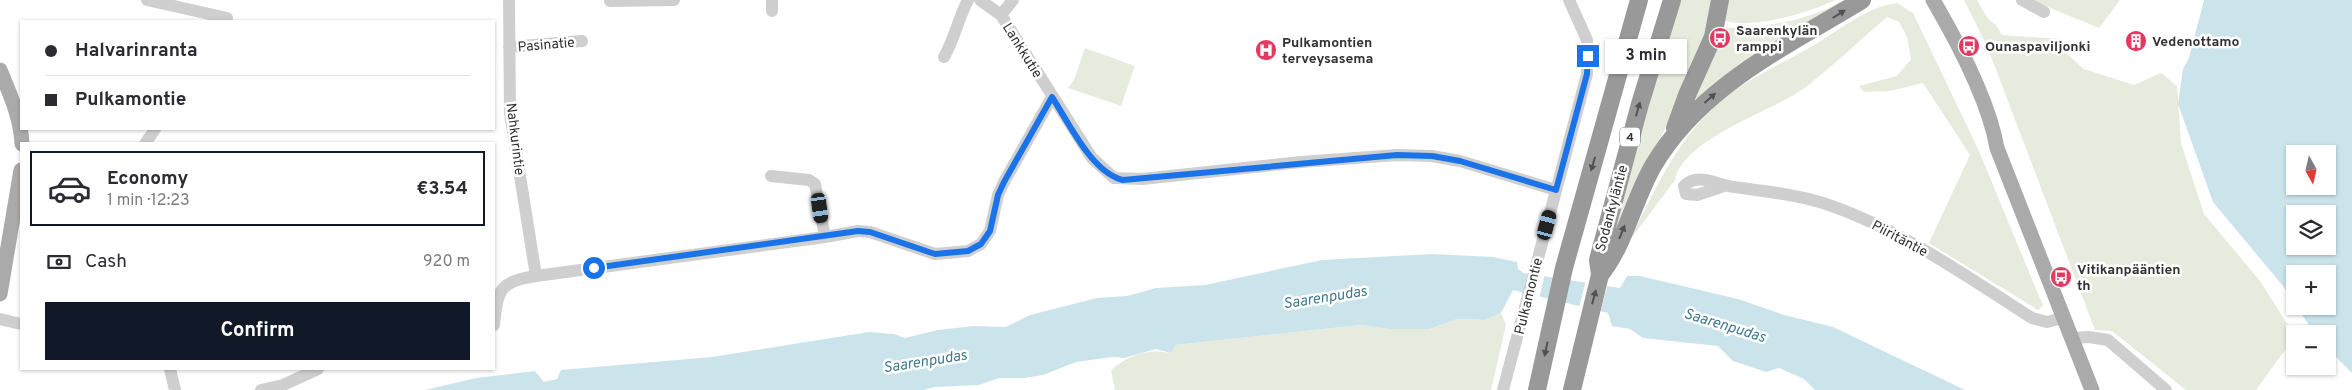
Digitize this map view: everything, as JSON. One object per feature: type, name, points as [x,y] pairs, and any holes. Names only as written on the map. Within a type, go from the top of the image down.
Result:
[{"type":"highway","name":"Sodankyläntie","points":[[1537,390],[1564,268],[1639,0]]},
{"type":"highway","name":"Sodankyläntie","points":[[1572,390],[1600,275],[1598,260],[1620,175],[1672,0]]},
{"type":"highway","points":[[1673,136],[1687,96],[1713,37],[1720,0]]},
{"type":"highway","points":[[1600,275],[1611,261],[1644,183],[1673,136],[1690,116],[1729,82],[1862,0]]},
{"type":"main road","points":[[1924,0],[1952,49],[1989,137],[1997,148]]},
{"type":"main road","points":[[1933,0],[1978,91],[1994,132],[1997,148],[2092,390]]},
{"type":"main road","points":[[0,70],[12,97],[20,128]]},
{"type":"main road","points":[[0,294],[4,254],[20,175]]},
{"type":"street","points":[[147,0],[226,20]]},
{"type":"street","name":"Nahkurintie","points":[[509,0],[510,113],[536,276]]},
{"type":"street","points":[[610,1],[674,0]]},
{"type":"street","points":[[944,57],[956,36],[962,12],[968,0]]},
{"type":"street","name":"Lankkutie","points":[[980,0],[1002,15],[1092,158],[1106,173],[1123,180],[1397,155],[1432,156],[1460,161],[1556,190]]},
{"type":"street","points":[[1002,15],[1013,0]]},
{"type":"street","name":"Pulkamontie","points":[[1503,390],[1587,74],[1587,40],[1583,26],[1569,0]]},
{"type":"street","points":[[2022,0],[2044,12]]},
{"type":"street","name":"Pasinatie","points":[[509,47],[582,41]]},
{"type":"street","points":[[495,315],[497,295],[503,286],[515,280],[858,231],[870,232],[935,254],[968,251],[981,244],[990,231],[998,195],[1004,182],[1052,97]]},
{"type":"street","points":[[146,142],[154,130]]},
{"type":"street","points":[[771,176],[809,180],[815,184],[825,237]]},
{"type":"street","name":"Piiritäntie","points":[[1724,186],[1797,196],[1856,215],[1935,256],[2032,318],[2047,322],[2063,318]]},
{"type":"street","points":[[0,319],[20,324]]},
{"type":"street","points":[[2071,338],[2089,337],[2108,340],[2166,390]]},
{"type":"street","points":[[170,370],[175,390]]},
{"type":"street","points":[[261,390],[283,385],[316,370]]},
{"type":"shaded area","points":[[1677,0],[1714,0],[1705,39],[1613,245],[1606,244]]},
{"type":"shaded area","points":[[1724,0],[1835,0],[1811,10],[1780,19],[1764,22],[1735,23],[1724,20]]},
{"type":"shaded area","points":[[1964,0],[1977,0],[1988,19],[1996,25],[2002,35],[2062,39],[2067,54],[2084,69],[2134,85],[2161,73],[2177,86],[2181,143],[2204,214],[2260,281],[2288,325],[2286,325],[2286,348],[2256,390],[2186,390],[2112,331],[2095,330],[1987,46]]},
{"type":"shaded area","points":[[2031,0],[2120,0],[2099,28]]},
{"type":"shaded area","points":[[1842,1],[1844,3],[1682,119],[1715,45],[1722,40],[1725,28],[1771,25],[1800,19]]},
{"type":"shaded area","points":[[1897,3],[1913,13],[1979,151],[2043,306],[2038,310],[1929,243],[1970,155],[1923,83],[1890,91],[1864,92],[1859,86],[1897,76],[1911,59],[1907,37],[1899,22],[1887,17],[1806,87],[1712,138],[1695,151],[1682,165],[1675,180],[1630,240],[1671,162],[1696,126],[1711,110],[1747,82],[1816,44],[1855,19],[1875,9]]},
{"type":"shaded area","points":[[1085,48],[1135,66],[1121,106],[1068,88],[1074,80]]},
{"type":"shaded area","points":[[1501,313],[1506,325],[1491,390],[1115,390],[1111,370],[1124,360],[1146,352],[1171,353],[1176,345],[1361,325],[1389,329],[1430,329],[1457,319],[1484,320]]},
{"type":"water","points":[[2204,0],[2352,0],[2352,373],[2336,357],[2336,325],[2309,325],[2302,315],[2336,315],[2336,265],[2286,265],[2286,290],[2213,202],[2178,104],[2183,69],[2189,58]]},
{"type":"water","name":"Saarenpudas","points":[[1432,254],[1493,257],[1517,262],[1518,269],[1524,273],[1620,288],[1627,276],[1640,276],[1738,299],[1784,315],[1833,327],[1965,390],[1815,390],[1804,379],[1779,368],[1766,372],[1733,361],[1718,346],[1643,338],[1630,329],[1612,326],[1608,313],[1513,290],[1501,313],[1484,320],[1457,319],[1430,329],[1389,329],[1361,325],[1176,345],[1171,353],[1156,349],[1124,358],[1113,357],[1076,362],[1043,375],[1025,378],[999,378],[979,385],[934,387],[924,390],[425,390],[476,378],[535,371],[544,382],[557,379],[561,370],[712,357],[869,332],[894,334],[905,338],[938,330],[974,326],[1006,327],[1030,315],[1097,298],[1127,296],[1156,288],[1205,285],[1322,260]]},
{"type":"pier","points":[[1529,272],[1545,274],[1539,299],[1524,295]]},
{"type":"pier","points":[[1586,280],[1608,284],[1600,313],[1579,308]]},
{"type":"place","name":"Saarenkylän ramppi","points":[[1720,38]]},
{"type":"place","name":"Vedenottamo","points":[[2136,41]]},
{"type":"place","name":"Ounaspaviljonki","points":[[1969,46]]},
{"type":"place","name":"Pulkamontien terveysasema","points":[[1266,50]]},
{"type":"place","name":"Vitikanpääntien th","points":[[2061,277]]},
{"type":"route","points":[[594,268],[858,231],[870,232],[935,254],[952,254],[968,251],[981,244],[990,231],[998,195],[1004,182],[1052,97],[1092,158],[1106,173],[1114,178],[1123,180],[1300,162],[1397,155],[1432,156],[1460,161],[1552,187],[1556,190],[1587,74],[1588,56]]}]
